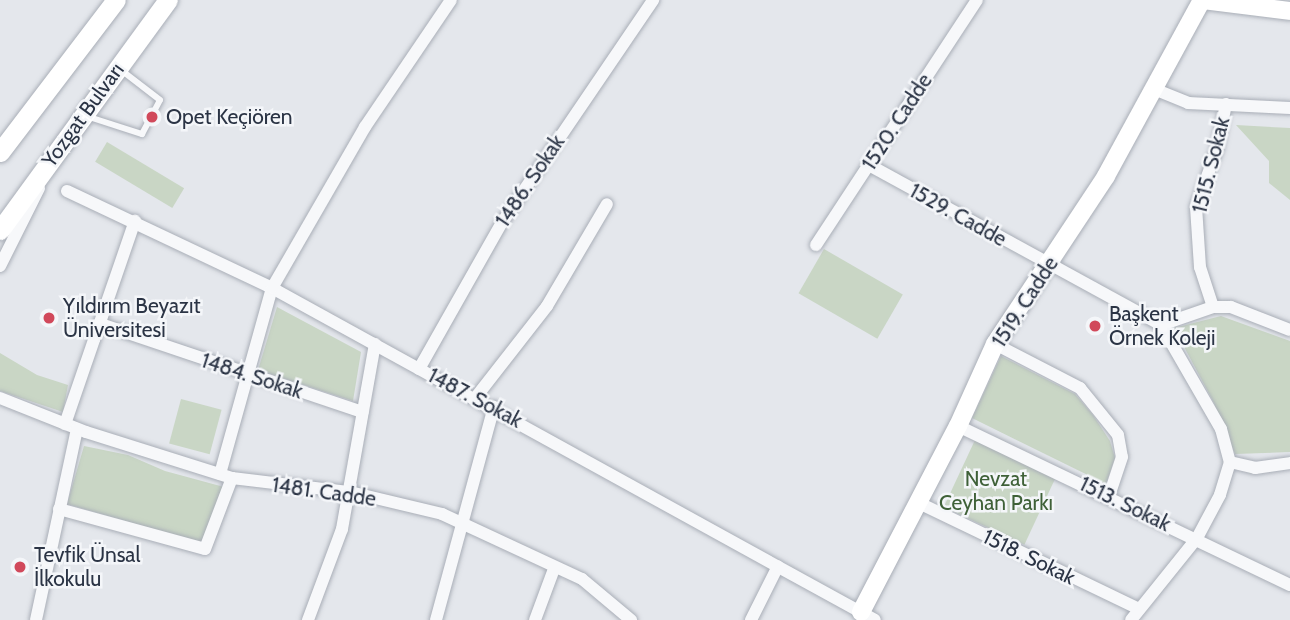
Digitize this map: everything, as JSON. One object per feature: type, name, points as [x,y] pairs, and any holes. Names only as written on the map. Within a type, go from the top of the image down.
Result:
[{"type":"main road","name":"Yozgat Bulvarı","points":[[0,152],[116,0]]},
{"type":"main road","name":"Yozgat Bulvarı","points":[[0,230],[168,0]]},
{"type":"street","points":[[59,509],[205,549],[226,476],[245,374],[272,288],[365,127],[451,0]]},
{"type":"street","name":"1486. Sokak","points":[[419,369],[500,224],[653,0]]},
{"type":"street","name":"1520. Cadde","points":[[817,244],[976,0]]},
{"type":"street","points":[[1202,0],[1290,11]]},
{"type":"street","name":"1519. Cadde","points":[[868,616],[995,344],[1048,266],[1154,89],[1202,0]]},
{"type":"street","points":[[1154,89],[1188,103],[1290,108]]},
{"type":"street","name":"1515. Sokak","points":[[1213,307],[1200,267],[1196,207],[1217,149],[1226,104]]},
{"type":"street","points":[[0,266],[59,148]]},
{"type":"street","name":"1529. Cadde","points":[[869,165],[1048,266],[1161,325]]},
{"type":"street","name":"1487. Sokak","points":[[67,191],[135,220],[272,288],[419,369],[476,397],[868,616]]},
{"type":"street","points":[[476,397],[547,306],[607,204]]},
{"type":"street","points":[[36,620],[59,509],[71,427],[135,220]]},
{"type":"street","points":[[1131,620],[1198,538],[1220,495],[1230,462],[1221,429],[1161,325],[1213,307],[1259,314],[1290,330]]},
{"type":"street","name":"1484. Sokak","points":[[101,324],[363,412]]},
{"type":"street","points":[[308,620],[342,529],[375,344]]},
{"type":"street","points":[[995,344],[1080,388],[1118,435],[1122,457],[1108,496]]},
{"type":"street","name":"1481. Cadde","points":[[0,398],[71,427],[226,476],[350,492],[465,523],[554,569],[582,579],[631,620]]},
{"type":"street","points":[[436,620],[465,523],[467,497],[494,407]]},
{"type":"street","name":"1513. Sokak","points":[[958,426],[1198,538],[1290,585]]},
{"type":"street","points":[[1230,462],[1255,468],[1290,463]]},
{"type":"street","name":"1518. Sokak","points":[[919,503],[1139,609]]},
{"type":"street","points":[[751,620],[778,566]]},
{"type":"street","points":[[535,620],[554,569]]},
{"type":"lane","points":[[84,116],[142,134],[160,100],[117,67]]},
{"type":"green space","points":[[1236,125],[1290,128],[1290,200],[1269,183],[1269,161]]},
{"type":"green space","points":[[107,142],[184,188],[172,208],[95,162]]},
{"type":"green space","points":[[824,249],[903,294],[877,339],[798,293]]},
{"type":"green space","points":[[277,307],[361,352],[353,401],[258,370]]},
{"type":"green space","points":[[1221,316],[1290,341],[1290,452],[1235,454],[1214,403],[1174,328]]},
{"type":"green space","points":[[0,353],[37,375],[68,385],[63,412],[0,391]]},
{"type":"green space","points":[[1001,356],[1075,394],[1093,415],[1110,441],[1115,458],[1106,484],[972,418]]},
{"type":"green space","points":[[181,399],[222,410],[210,454],[169,443]]},
{"type":"green space","name":"Nevzat Ceyhan Parkı","points":[[975,440],[1056,478],[1024,545],[944,507]]},
{"type":"green space","points":[[84,446],[128,455],[165,471],[224,487],[201,543],[67,504]]},
{"type":"place","name":"Opet Keçiören","points":[[152,117]]},
{"type":"place","name":"Yıldırım Beyazıt Üniversitesi","points":[[49,318]]},
{"type":"place","name":"Başkent Örnek Koleji","points":[[1095,326]]},
{"type":"place","name":"Tevfik Ünsal İlkokulu","points":[[20,567]]}]
